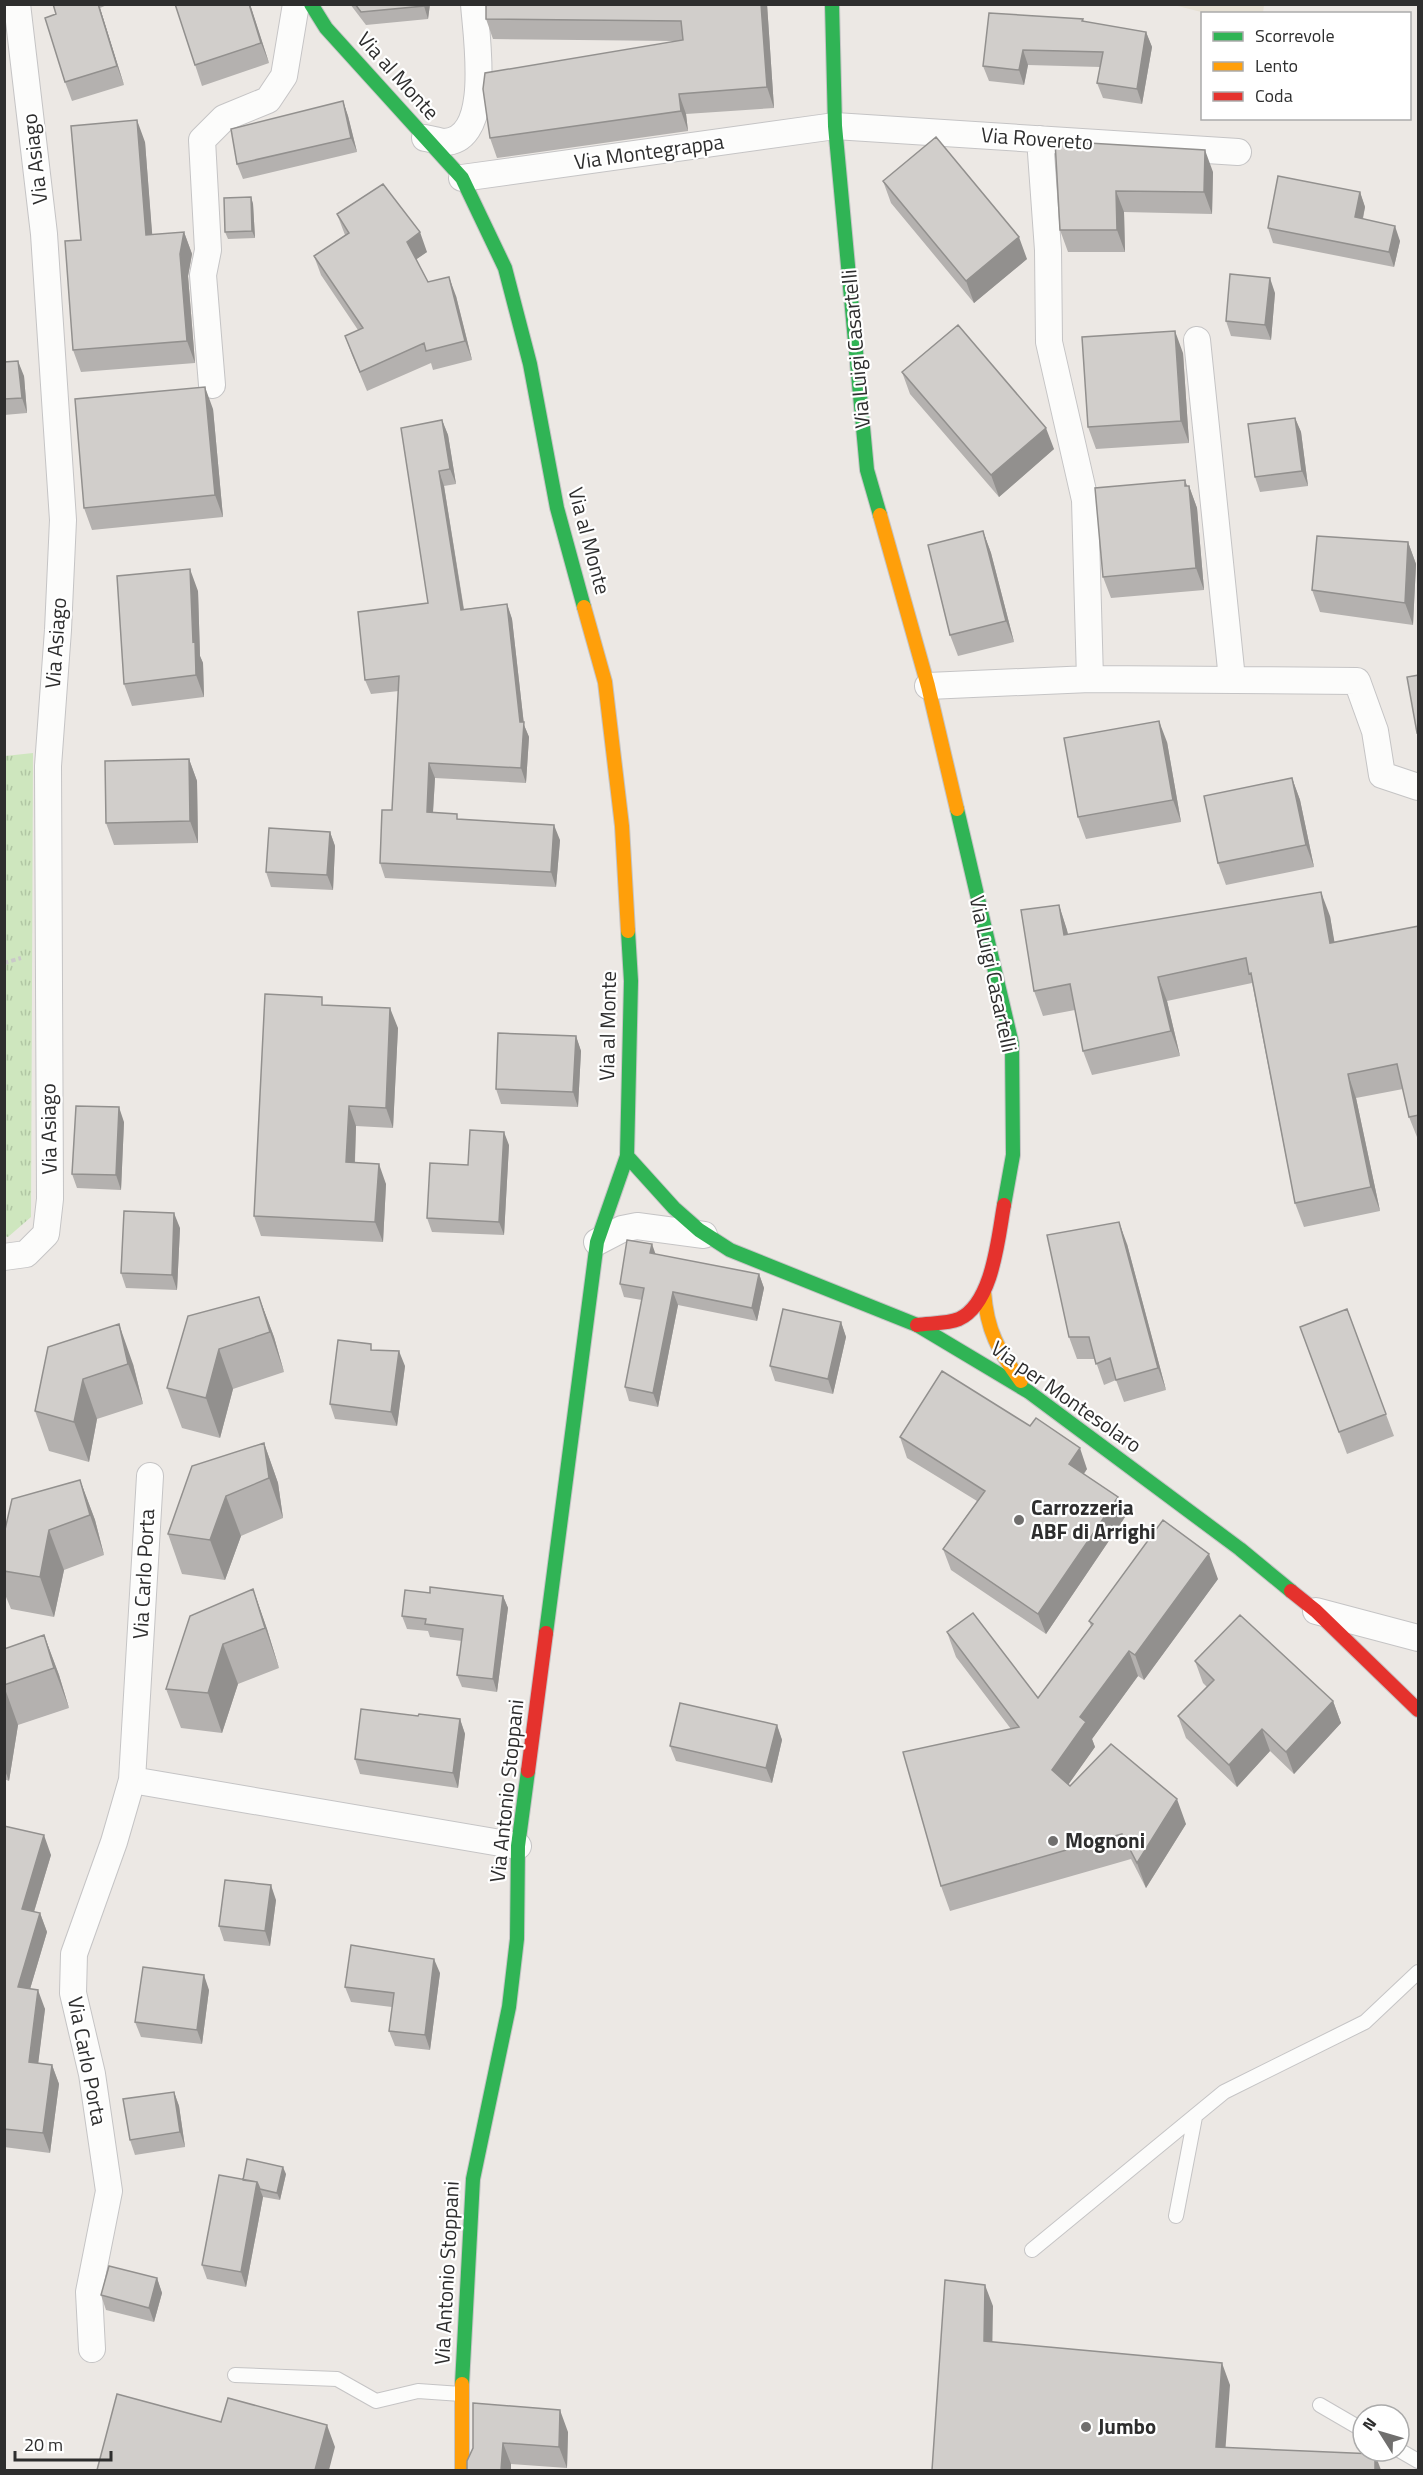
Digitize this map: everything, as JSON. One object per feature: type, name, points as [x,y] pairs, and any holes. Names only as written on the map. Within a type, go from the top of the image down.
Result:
[{"type":"street","name":"Via Asiago","points":[[4,1257],[26,1254],[46,1234],[50,1199],[48,766],[63,520],[44,234],[17,4]]},
{"type":"street","points":[[212,385],[203,274],[208,250],[202,140],[224,118],[268,100],[284,76],[296,4]]},
{"type":"street","name":"Via al Monte","points":[[312,4],[326,28],[462,178],[505,268],[530,364],[557,508],[605,682],[622,826],[631,981],[627,1156]]},
{"type":"street","points":[[425,138],[445,142],[460,136],[475,120],[479,84],[474,4]]},
{"type":"street","name":"Via Luigi Casartelli","points":[[832,4],[835,126],[867,470],[928,686],[1012,1044],[1012,1155],[991,1275],[984,1292],[973,1308],[958,1319],[916,1325]]},
{"type":"street","name":"Via Rovereto","points":[[835,126],[1239,152]]},
{"type":"street","name":"Via Montegrappa","points":[[462,178],[835,126]]},
{"type":"street","points":[[1040,139],[1048,250],[1049,342],[1085,500],[1090,679]]},
{"type":"street","points":[[1197,340],[1232,679]]},
{"type":"street","points":[[928,686],[1090,679],[1357,681],[1375,731],[1382,775],[1418,787]]},
{"type":"street","name":"Via per Montesolaro","points":[[627,1156],[664,1201],[704,1235],[730,1250],[916,1325],[1029,1392],[1240,1549],[1316,1611],[1419,1710]]},
{"type":"street","name":"Via Antonio Stoppani","points":[[462,2470],[461,2394],[473,2179],[509,2007],[516,1939],[519,1846],[597,1242],[627,1156]]},
{"type":"street","points":[[597,1242],[622,1229],[637,1226],[704,1235]]},
{"type":"street","points":[[984,1292],[986,1322],[994,1343],[1029,1392]]},
{"type":"street","name":"Via Carlo Porta","points":[[92,2349],[89,2292],[109,2191],[92,2074],[73,1994],[74,1954],[114,1842],[132,1780],[150,1476]]},
{"type":"street","points":[[1316,1611],[1419,1638]]},
{"type":"street","points":[[132,1780],[519,1846]]},
{"type":"lane","points":[[1032,2250],[1224,2092],[1365,2022],[1419,1972]]},
{"type":"lane","points":[[1176,2216],[1195,2116]]},
{"type":"lane","points":[[235,2375],[336,2379],[376,2401],[418,2391],[461,2394]]},
{"type":"lane","points":[[1320,2405],[1351,2423]]},
{"type":"shaded area","points":[[1264,4],[1263,12],[1201,12],[1174,5]]},
{"type":"green space","points":[[33,753],[31,1217],[8,1237],[4,1236],[5,756]]},
{"type":"building","points":[[53,4],[98,4],[117,66],[65,82],[45,18],[56,14]]},
{"type":"building","points":[[175,4],[249,4],[261,43],[195,65]]},
{"type":"building","points":[[355,4],[424,4],[424,6],[361,12]]},
{"type":"building","points":[[486,4],[761,4],[767,87],[679,94],[681,111],[490,138],[483,89],[485,73],[683,40],[681,21],[486,19]]},
{"type":"building","points":[[989,13],[1083,19],[1082,21],[1146,32],[1137,89],[1097,83],[1103,52],[1023,50],[1019,70],[983,66]]},
{"type":"building","points":[[343,101],[351,138],[237,164],[231,129]]},
{"type":"building","points":[[137,120],[146,235],[184,232],[180,254],[187,341],[73,350],[65,241],[81,240],[71,126]]},
{"type":"building","points":[[936,137],[1019,237],[966,281],[883,181]]},
{"type":"building","points":[[1055,141],[1205,150],[1204,192],[1116,191],[1117,230],[1060,230]]},
{"type":"building","points":[[1278,176],[1360,192],[1355,217],[1395,226],[1389,252],[1268,228]]},
{"type":"building","points":[[383,184],[420,232],[407,242],[428,282],[449,277],[465,341],[426,351],[424,343],[360,372],[345,336],[363,328],[314,256],[349,233],[337,214]]},
{"type":"building","points":[[251,197],[252,231],[225,232],[224,198]]},
{"type":"building","points":[[1230,274],[1270,278],[1265,325],[1226,321]]},
{"type":"building","points":[[958,325],[1046,428],[991,475],[902,372]]},
{"type":"building","points":[[1175,331],[1181,421],[1088,427],[1082,337]]},
{"type":"building","points":[[18,361],[22,398],[4,399],[4,362]]},
{"type":"building","points":[[205,387],[215,495],[84,508],[75,399]]},
{"type":"building","points":[[1295,418],[1302,471],[1255,477],[1248,424]]},
{"type":"building","points":[[442,420],[450,469],[439,471],[461,610],[507,604],[520,722],[524,722],[521,768],[429,763],[427,812],[457,814],[457,819],[554,825],[551,872],[380,863],[382,810],[392,810],[399,676],[365,680],[358,612],[428,603],[401,428]]},
{"type":"building","points":[[1185,480],[1185,486],[1189,486],[1196,568],[1103,577],[1095,488]]},
{"type":"building","points":[[983,531],[1006,621],[950,635],[928,545]]},
{"type":"building","points":[[1317,536],[1408,542],[1405,603],[1312,590]]},
{"type":"building","points":[[190,569],[196,675],[124,684],[117,576]]},
{"type":"building","points":[[1419,675],[1419,732],[1417,733],[1407,677]]},
{"type":"building","points":[[1159,721],[1173,800],[1078,817],[1064,738]]},
{"type":"building","points":[[189,759],[190,821],[106,823],[105,761]]},
{"type":"building","points":[[1292,778],[1306,845],[1218,863],[1204,796]]},
{"type":"building","points":[[269,828],[330,832],[327,875],[266,872]]},
{"type":"building","points":[[1321,892],[1330,943],[1419,926],[1419,1115],[1409,1117],[1397,1064],[1348,1074],[1371,1187],[1295,1203],[1251,973],[1249,974],[1246,958],[1158,977],[1171,1031],[1083,1051],[1070,984],[1034,991],[1021,910],[1059,905],[1064,935]]},
{"type":"building","points":[[265,994],[322,997],[322,1005],[390,1008],[386,1108],[349,1106],[346,1162],[379,1164],[375,1222],[254,1216]]},
{"type":"building","points":[[498,1033],[576,1036],[573,1092],[496,1089]]},
{"type":"building","points":[[76,1106],[119,1107],[116,1175],[72,1174]]},
{"type":"building","points":[[470,1130],[504,1132],[499,1222],[427,1218],[430,1163],[468,1165]]},
{"type":"building","points":[[124,1211],[174,1213],[172,1275],[121,1273]]},
{"type":"building","points":[[1119,1222],[1158,1368],[1116,1380],[1110,1358],[1096,1364],[1089,1337],[1069,1337],[1047,1235]]},
{"type":"building","points":[[627,1240],[652,1244],[650,1253],[759,1274],[752,1308],[673,1292],[653,1393],[625,1387],[644,1288],[620,1284]]},
{"type":"building","points":[[259,1297],[270,1332],[219,1349],[206,1398],[167,1388],[188,1316]]},
{"type":"building","points":[[783,1309],[841,1322],[828,1379],[770,1366]]},
{"type":"building","points":[[1347,1309],[1386,1414],[1339,1432],[1300,1327]]},
{"type":"building","points":[[119,1324],[128,1364],[83,1379],[74,1422],[35,1411],[48,1347]]},
{"type":"building","points":[[338,1340],[371,1344],[371,1350],[399,1351],[391,1412],[330,1404]]},
{"type":"building","points":[[942,1371],[1030,1426],[1036,1418],[1080,1448],[1069,1464],[1118,1497],[1038,1614],[943,1549],[985,1491],[900,1437]]},
{"type":"building","points":[[264,1443],[269,1478],[226,1496],[210,1540],[168,1534],[192,1466]]},
{"type":"building","points":[[80,1480],[90,1515],[49,1530],[40,1577],[4,1571],[4,1534],[12,1499]]},
{"type":"building","points":[[1163,1520],[1209,1554],[1135,1655],[1129,1651],[1080,1717],[1086,1722],[1052,1770],[1070,1786],[1111,1744],[1177,1799],[1137,1863],[1122,1834],[941,1886],[903,1752],[1019,1727],[947,1632],[973,1613],[1038,1698],[1093,1624],[1089,1621]]},
{"type":"building","points":[[430,1587],[503,1596],[493,1679],[457,1675],[463,1629],[425,1624],[426,1619],[402,1616],[405,1590],[430,1593]]},
{"type":"building","points":[[253,1589],[265,1628],[223,1644],[208,1693],[166,1689],[190,1616]]},
{"type":"building","points":[[1240,1615],[1333,1701],[1286,1752],[1262,1729],[1229,1765],[1178,1716],[1214,1680],[1195,1661]]},
{"type":"building","points":[[44,1635],[54,1668],[4,1685],[4,1649]]},
{"type":"building","points":[[680,1703],[777,1725],[766,1768],[670,1746]]},
{"type":"building","points":[[361,1709],[460,1719],[453,1773],[355,1759]]},
{"type":"building","points":[[4,1826],[44,1835],[22,1909],[40,1913],[18,1987],[38,1990],[29,2062],[52,2065],[43,2133],[4,2129]]},
{"type":"building","points":[[225,1880],[271,1885],[265,1931],[219,1926]]},
{"type":"building","points":[[351,1945],[434,1959],[425,2035],[389,2031],[394,1993],[345,1987]]},
{"type":"building","points":[[143,1967],[204,1975],[197,2030],[135,2022]]},
{"type":"building","points":[[174,2092],[180,2132],[130,2140],[123,2099]]},
{"type":"building","points":[[247,2159],[283,2167],[277,2193],[260,2189],[257,2182],[243,2180]]},
{"type":"building","points":[[219,2175],[257,2182],[241,2272],[202,2265]]},
{"type":"building","points":[[109,2266],[157,2278],[149,2308],[101,2295]]},
{"type":"building","name":"Jumbo","points":[[945,2280],[985,2285],[984,2341],[1222,2363],[1216,2447],[1351,2453],[1351,2463],[1375,2463],[1375,2470],[932,2470]]},
{"type":"building","points":[[117,2394],[221,2422],[228,2398],[327,2425],[315,2470],[97,2470]]},
{"type":"building","points":[[473,2403],[560,2410],[559,2447],[503,2443],[501,2470],[467,2470],[467,2461],[473,2448]]},
{"type":"traffic: fast","points":[[311,4],[326,28],[462,178],[505,268],[530,364],[557,508],[584,607]]},
{"type":"traffic: fast","points":[[832,4],[835,126],[867,470],[880,515]]},
{"type":"traffic: fast","points":[[957,809],[1012,1044],[1013,1155],[1004,1205]]},
{"type":"traffic: fast","points":[[546,1633],[597,1242],[627,1156],[631,981],[628,931]]},
{"type":"traffic: fast","points":[[627,1156],[674,1208],[699,1230],[730,1250],[917,1325],[1029,1392],[1240,1549],[1291,1591]]},
{"type":"traffic: fast","points":[[462,2384],[473,2179],[509,2007],[517,1939],[518,1846],[528,1771]]},
{"type":"traffic: slow","points":[[880,515],[928,686],[957,809]]},
{"type":"traffic: slow","points":[[584,607],[605,682],[622,826],[628,931]]},
{"type":"traffic: slow","points":[[984,1292],[988,1318],[995,1340],[1021,1381]]},
{"type":"traffic: slow","points":[[462,2384],[462,2470]]},
{"type":"traffic: jam","points":[[917,1325],[944,1323],[959,1319],[980,1299],[992,1268],[1004,1205]]},
{"type":"traffic: jam","points":[[1291,1591],[1316,1611],[1418,1710]]},
{"type":"traffic: jam","points":[[528,1771],[546,1633]]},
{"type":"place","name":"Carrozzeria ABF di Arrighi","points":[[1019,1520]]},
{"type":"place","name":"Mognoni","points":[[1053,1841]]},
{"type":"place","name":"Jumbo","points":[[1086,2427]]}]
